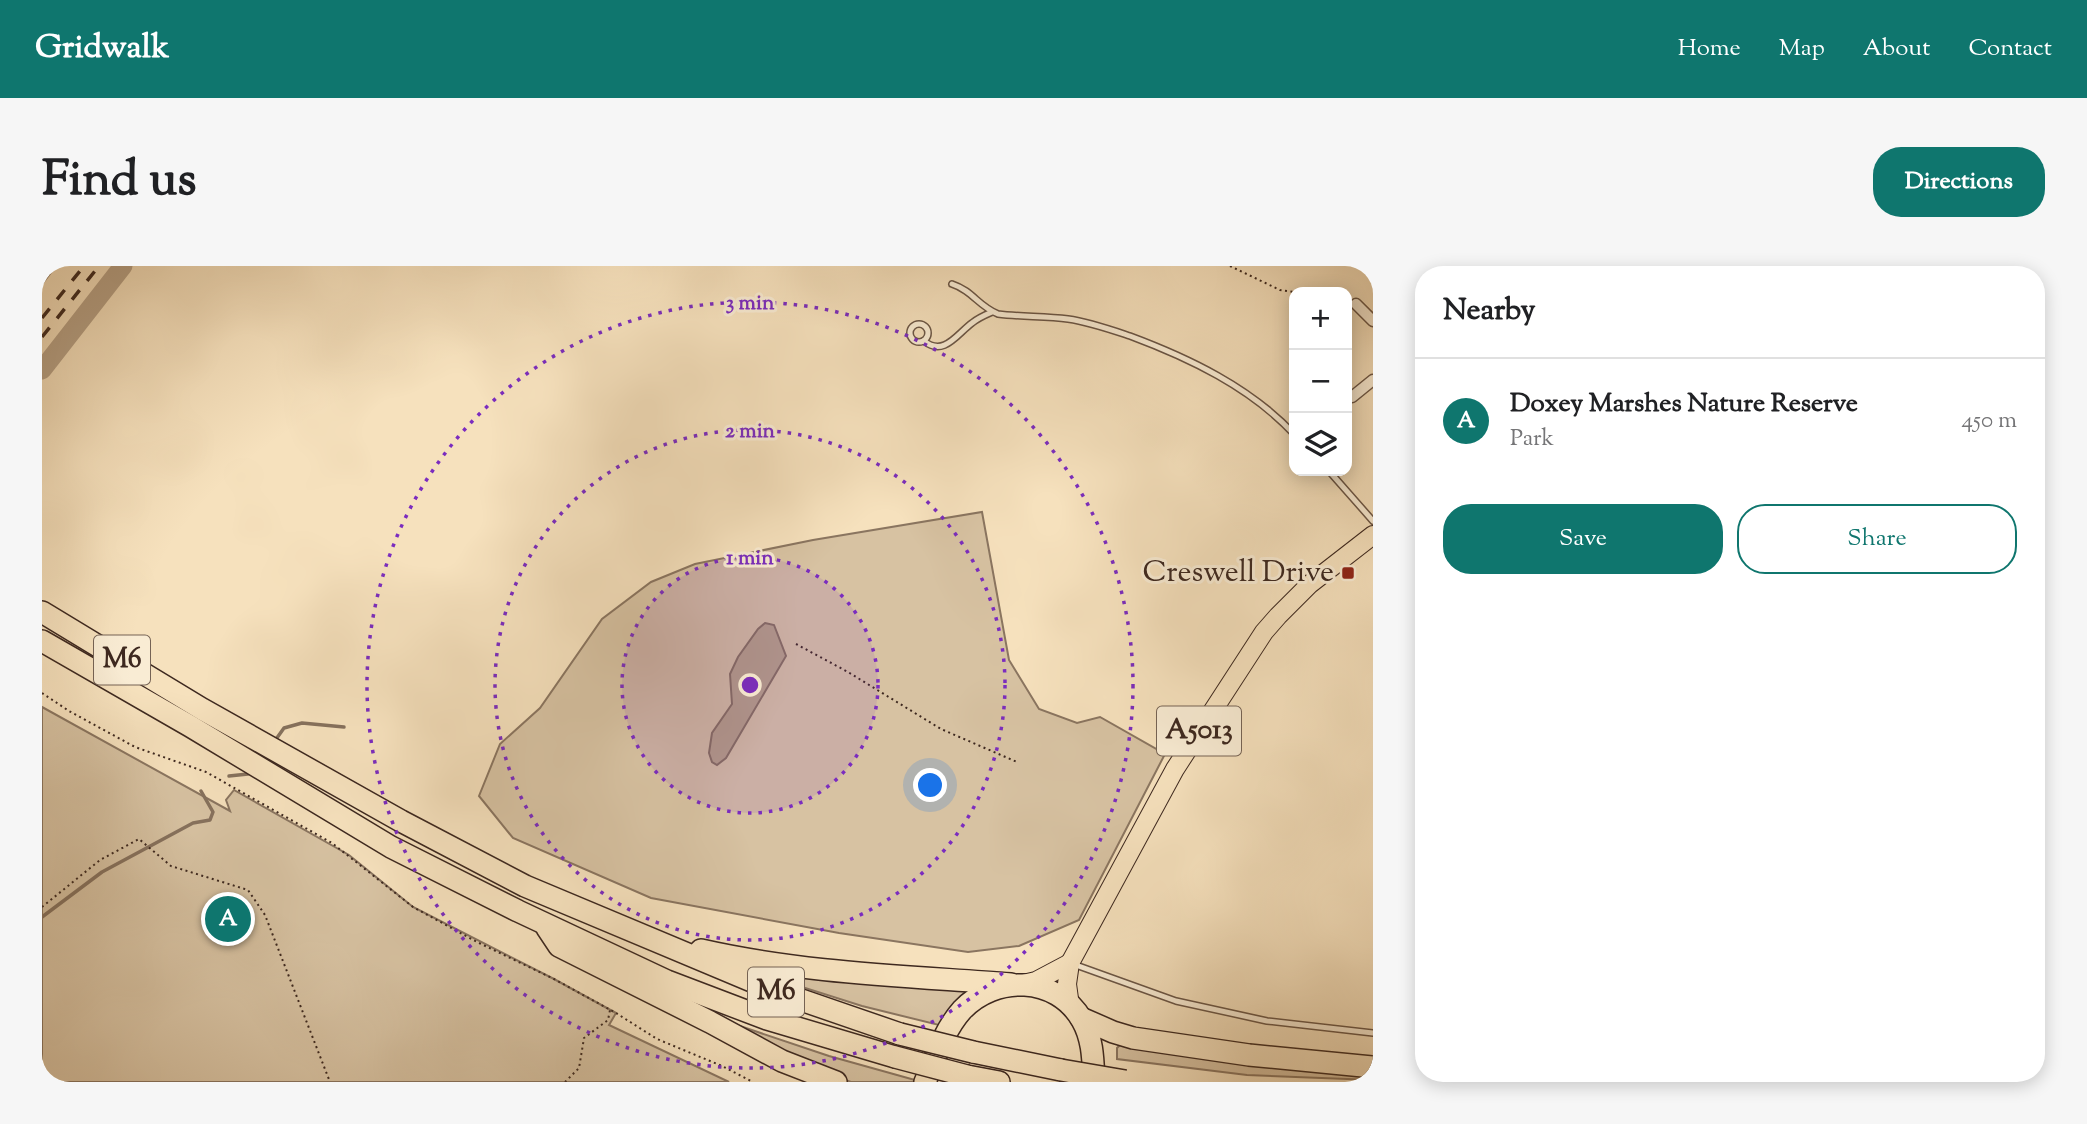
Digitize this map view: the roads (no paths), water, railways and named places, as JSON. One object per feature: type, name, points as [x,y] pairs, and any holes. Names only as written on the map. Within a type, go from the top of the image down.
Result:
[{"type":"highway","name":"M6","points":[[42,612],[391,847],[543,923],[559,946],[657,986],[895,1058],[999,1082]]},
{"type":"highway","name":"M6","points":[[42,641],[525,886],[778,992],[900,1034],[973,1052],[1131,1082]]},
{"type":"highway","name":"M6","points":[[655,942],[668,941],[729,956],[818,969],[1016,984]]},
{"type":"highway","points":[[925,1082],[948,1030],[961,1011],[984,993],[1016,984],[1045,988],[1076,1012],[1113,1032],[1133,1038],[1249,1055],[1373,1067]]},
{"type":"highway","name":"M6","points":[[657,986],[782,1061],[836,1082]]},
{"type":"highway","points":[[1076,1012],[1093,1051],[1094,1082]]},
{"type":"main road","name":"A5013","points":[[1076,1012],[1067,984],[1070,963],[1175,769],[1264,632],[1310,584],[1373,535]]},
{"type":"main road","points":[[1016,984],[1036,981],[1070,963]]},
{"type":"street","points":[[1356,304],[1373,321]]},
{"type":"street","points":[[1352,397],[1373,380]]},
{"type":"lane","points":[[952,284],[964,288],[992,312],[1093,324],[1165,350],[1242,390],[1289,428]]},
{"type":"lane","points":[[924,341],[933,346],[944,345],[957,337],[974,320],[992,312]]},
{"type":"lane","points":[[1333,476],[1373,521]]},
{"type":"lane","points":[[1070,963],[1176,1001],[1267,1021],[1373,1033]]},
{"type":"waterway","points":[[42,283],[55,266]]},
{"type":"waterway","points":[[42,370],[123,266]]},
{"type":"waterway","points":[[274,742],[284,728],[302,723],[344,727]]},
{"type":"waterway","points":[[229,776],[248,774],[251,770]]},
{"type":"waterway","points":[[42,917],[102,872],[193,823],[210,820],[213,812],[201,791]]},
{"type":"railway","points":[[42,318],[84,266]]},
{"type":"railway","points":[[42,337],[99,266]]},
{"type":"place","name":"Creswell Drive","points":[[1348,573]]},
{"type":"place","name":"Doxey Marshes Nature Reserve","points":[[228,919]]}]
